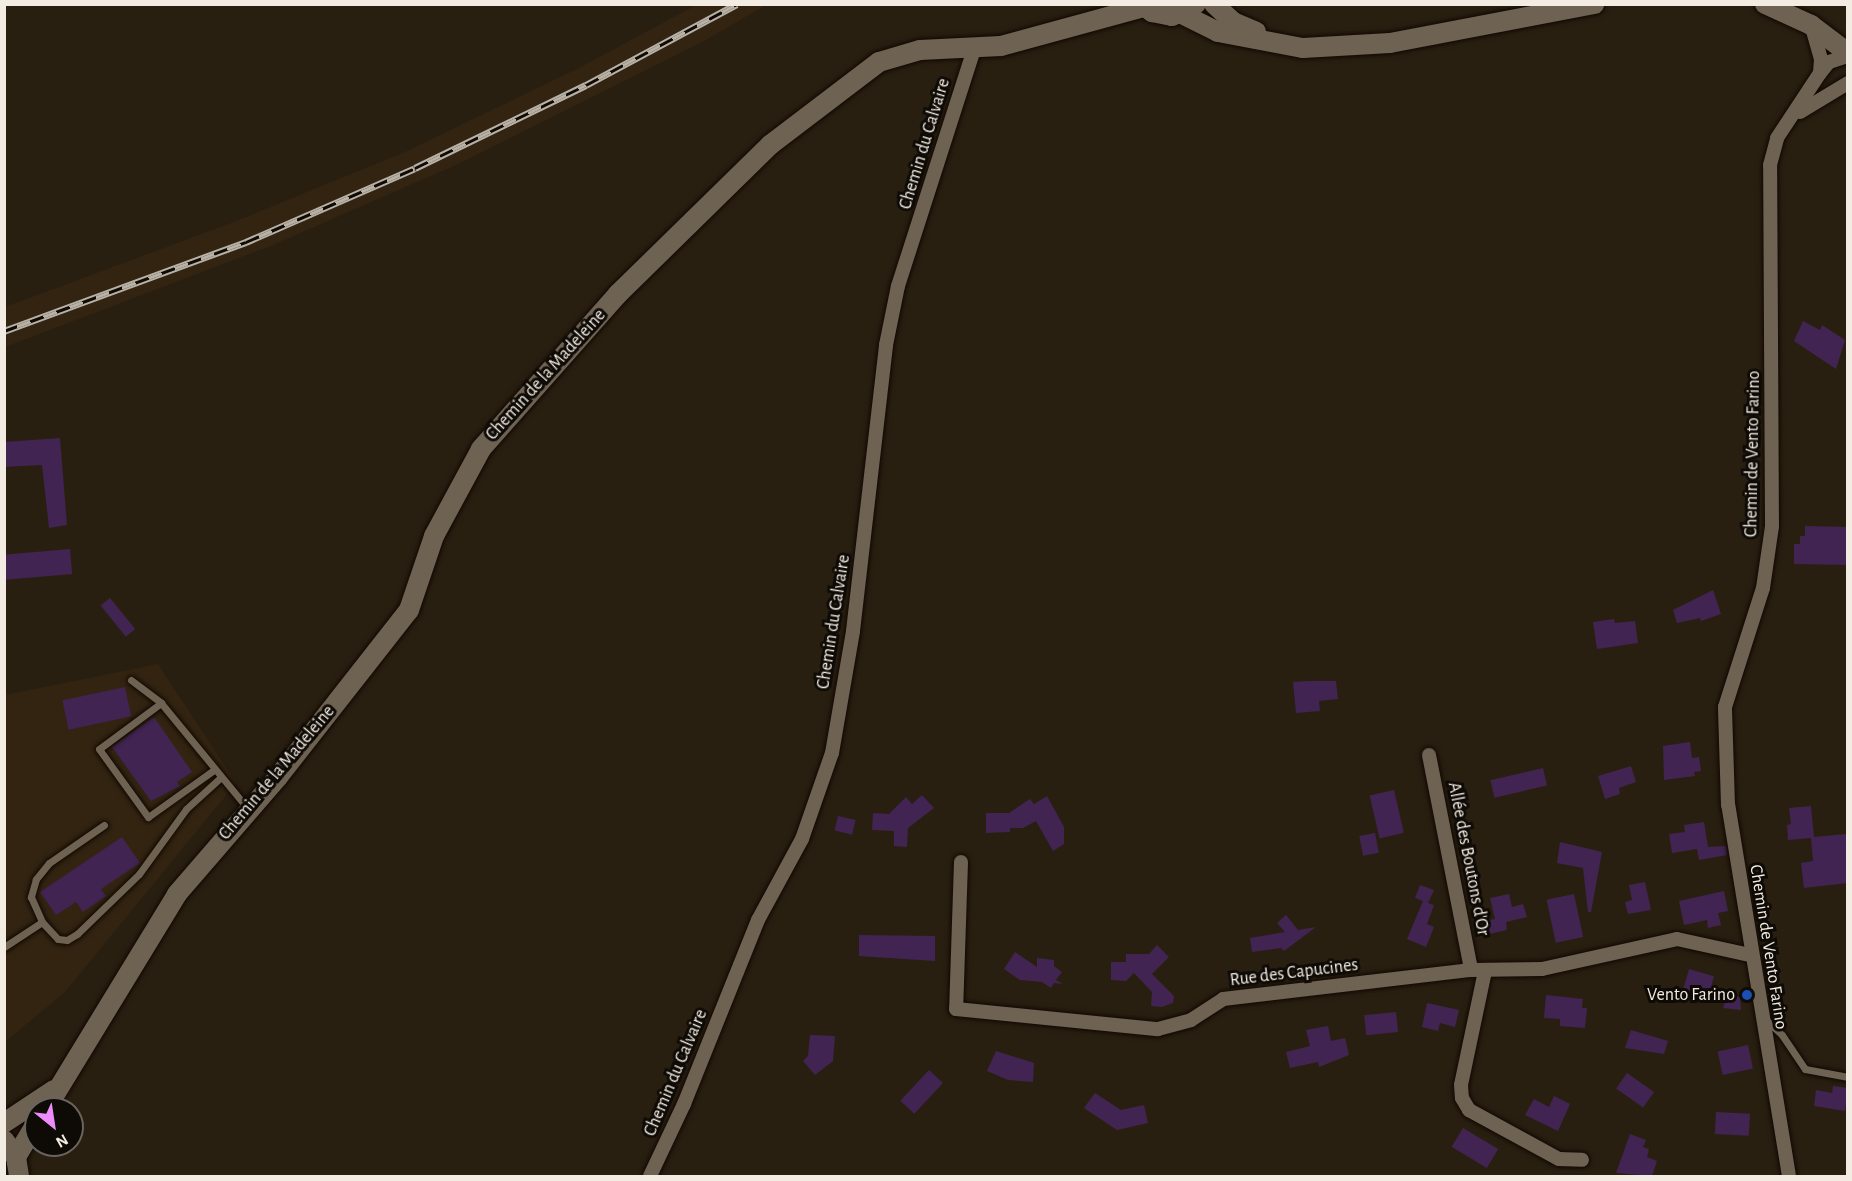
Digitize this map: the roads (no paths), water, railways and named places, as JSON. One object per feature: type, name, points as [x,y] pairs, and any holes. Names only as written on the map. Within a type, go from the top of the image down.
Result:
[{"type":"street","points":[[1064,28],[1103,4]]},
{"type":"street","points":[[1214,4],[1233,22],[1269,40]]},
{"type":"street","points":[[1064,28],[1143,6],[1162,16],[1189,9],[1218,32],[1249,40],[1269,40],[1304,48],[1390,43],[1594,4]]},
{"type":"street","points":[[1765,4],[1810,25],[1848,55]]},
{"type":"street","points":[[1810,25],[1821,59],[1820,73]]},
{"type":"street","name":"Chemin de la Madeleine","points":[[54,1097],[177,894],[250,811],[409,610],[434,536],[481,449],[618,294],[770,145],[870,68],[898,54],[920,50],[974,49],[1034,39],[1064,28]]},
{"type":"street","name":"Chemin du Calvaire","points":[[650,1176],[684,1104],[758,920],[802,839],[831,753],[853,631],[886,345],[898,286],[974,49]]},
{"type":"street","name":"Chemin de Vento Farino","points":[[1789,1176],[1750,955],[1728,805],[1725,707],[1763,588],[1772,526],[1770,165],[1777,138],[1820,73],[1829,62],[1848,55]]},
{"type":"street","name":"Chemin de Vento Farino","points":[[1789,121],[1846,82]]},
{"type":"street","name":"Allée des Boutons d'Or","points":[[1429,756],[1478,970]]},
{"type":"street","name":"Rue des Capucines","points":[[961,862],[956,1009],[1158,1029],[1191,1020],[1224,999],[1478,970],[1542,969],[1677,939],[1750,955]]},
{"type":"street","points":[[1478,970],[1461,1085],[1462,1098],[1469,1110],[1559,1159],[1582,1160]]},
{"type":"street","name":"Chemin de la Madeleine","points":[[4,1123],[63,1083]]},
{"type":"street","points":[[4,1140],[17,1167]]},
{"type":"street","points":[[17,1167],[24,1151]]},
{"type":"lane","points":[[131,680],[161,703],[250,811]]},
{"type":"lane","points":[[161,703],[99,749],[148,817],[214,770]]},
{"type":"lane","points":[[104,825],[49,863],[36,879],[31,897],[42,922],[58,939],[67,940],[77,934],[139,874],[186,809],[221,777]]},
{"type":"lane","points":[[4,947],[42,922]]},
{"type":"lane","points":[[1761,1016],[1782,1035],[1805,1069],[1848,1077]]},
{"type":"railway","points":[[4,331],[246,242],[415,168],[586,85],[737,4]]},
{"type":"place","name":"Vento Farino","points":[[1747,995]]}]
